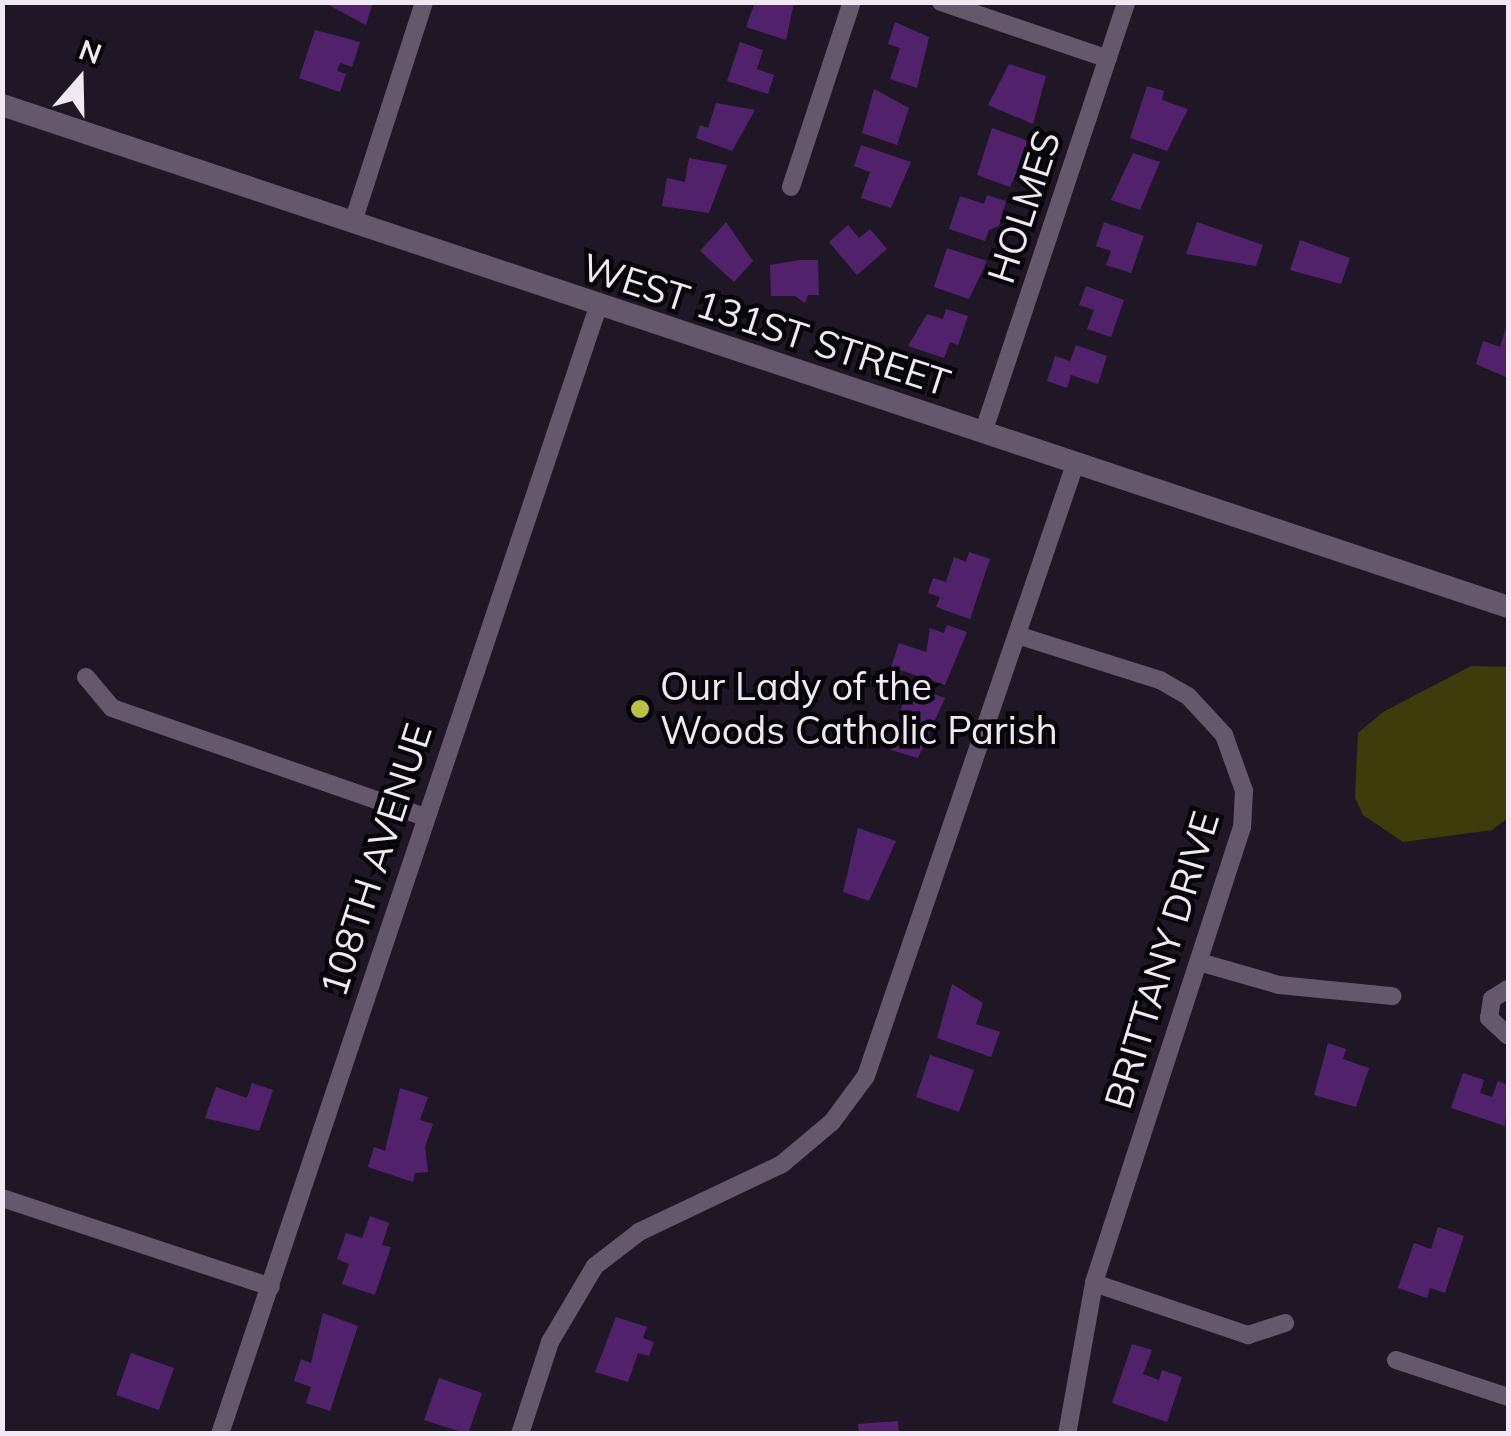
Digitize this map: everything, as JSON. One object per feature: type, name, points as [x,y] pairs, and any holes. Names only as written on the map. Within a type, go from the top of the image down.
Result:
[{"type":"street","points":[[353,222],[424,2]]},
{"type":"street","points":[[791,187],[852,2]]},
{"type":"street","points":[[941,2],[1108,59]]},
{"type":"street","name":"HOLMES","points":[[983,433],[1126,2]]},
{"type":"street","name":"WEST 131ST STREET","points":[[2,105],[598,308],[1508,608]]},
{"type":"street","name":"108TH AVENUE","points":[[220,1434],[423,816],[598,308]]},
{"type":"street","points":[[520,1434],[550,1342],[595,1266],[639,1232],[782,1164],[832,1122],[866,1076],[1074,464]]},
{"type":"street","name":"BRITTANY DRIVE","points":[[1016,634],[1160,680],[1188,696],[1224,735],[1244,792],[1242,827],[1094,1284],[1068,1434]]},
{"type":"street","points":[[86,677],[112,708],[423,816]]},
{"type":"street","points":[[1199,962],[1313,991],[1392,996]]},
{"type":"street","points":[[1508,989],[1489,1008],[1492,1025],[1508,1036]]},
{"type":"street","points":[[2,1198],[271,1287]]},
{"type":"street","points":[[1094,1284],[1248,1335],[1285,1323]]},
{"type":"street","points":[[1396,1360],[1508,1397]]},
{"type":"shaded area","points":[[1471,666],[1508,667],[1508,818],[1492,830],[1403,842],[1363,815],[1355,798],[1358,733],[1383,712]]},
{"type":"building","points":[[323,2],[370,2],[372,5],[366,25]]},
{"type":"building","points":[[755,2],[794,2],[786,40],[746,27]]},
{"type":"building","points":[[895,22],[929,37],[917,88],[890,79],[900,48],[888,44]]},
{"type":"building","points":[[315,30],[360,42],[352,67],[340,63],[337,71],[346,74],[340,92],[299,78]]},
{"type":"building","points":[[740,42],[763,50],[757,69],[774,75],[768,94],[727,81]]},
{"type":"building","points":[[1009,64],[1046,76],[1033,124],[988,105]]},
{"type":"building","points":[[1147,86],[1164,91],[1162,100],[1188,109],[1167,151],[1130,138]]},
{"type":"building","points":[[874,89],[909,108],[897,145],[862,133]]},
{"type":"building","points":[[716,103],[755,110],[732,151],[696,138],[700,125],[708,128]]},
{"type":"building","points":[[992,128],[1031,142],[1010,187],[977,175]]},
{"type":"building","points":[[861,145],[911,162],[891,208],[861,198],[870,172],[854,166]]},
{"type":"building","points":[[1133,153],[1160,162],[1140,210],[1111,200]]},
{"type":"building","points":[[689,158],[727,165],[709,213],[662,206],[667,178],[685,182]]},
{"type":"building","points":[[987,195],[1006,201],[999,226],[989,230],[985,241],[949,229],[960,196],[984,204]]},
{"type":"building","points":[[726,222],[753,261],[734,282],[700,251]]},
{"type":"building","points":[[1104,222],[1144,236],[1131,273],[1106,265],[1111,251],[1096,246]]},
{"type":"building","points":[[1197,222],[1263,245],[1256,266],[1186,254]]},
{"type":"building","points":[[848,225],[859,238],[870,229],[887,249],[857,275],[829,242]]},
{"type":"building","points":[[1300,240],[1350,258],[1341,284],[1290,270]]},
{"type":"building","points":[[947,248],[987,261],[969,299],[934,287]]},
{"type":"building","points":[[818,260],[819,295],[808,295],[805,303],[795,296],[771,296],[770,265]]},
{"type":"building","points":[[1086,286],[1124,300],[1111,337],[1087,329],[1094,310],[1079,305]]},
{"type":"building","points":[[946,309],[968,316],[958,345],[950,342],[944,358],[908,346],[927,314],[943,319]]},
{"type":"building","points":[[1508,321],[1508,378],[1476,364],[1483,341],[1500,347]]},
{"type":"building","points":[[1076,345],[1107,356],[1098,384],[1071,375],[1067,388],[1047,381],[1055,356],[1070,361]]},
{"type":"building","points":[[969,552],[990,559],[970,619],[936,607],[940,597],[928,593],[933,578],[946,582],[954,557],[966,562]]},
{"type":"building","points":[[947,625],[967,632],[945,685],[891,667],[899,643],[926,652],[930,628],[944,633]]},
{"type":"building","points":[[907,685],[945,698],[918,758],[891,750]]},
{"type":"building","points":[[858,828],[896,841],[869,901],[843,892]]},
{"type":"building","points":[[952,984],[983,1003],[976,1024],[1000,1032],[991,1057],[937,1038]]},
{"type":"building","points":[[1328,1043],[1346,1049],[1343,1059],[1369,1068],[1356,1107],[1314,1095]]},
{"type":"building","points":[[930,1055],[974,1070],[959,1112],[916,1097]]},
{"type":"building","points":[[1463,1073],[1484,1080],[1480,1093],[1492,1097],[1498,1081],[1508,1085],[1505,1126],[1451,1108]]},
{"type":"building","points":[[252,1083],[273,1090],[259,1131],[205,1118],[216,1087],[247,1098]]},
{"type":"building","points":[[400,1088],[428,1097],[420,1120],[433,1124],[425,1147],[428,1172],[415,1173],[413,1182],[368,1167],[374,1147],[385,1151]]},
{"type":"building","points":[[370,1216],[389,1223],[382,1245],[391,1247],[375,1295],[342,1284],[349,1264],[337,1259],[346,1233],[362,1238]]},
{"type":"building","points":[[1438,1227],[1464,1236],[1445,1293],[1430,1288],[1427,1298],[1398,1288],[1414,1243],[1431,1249]]},
{"type":"building","points":[[323,1313],[358,1326],[330,1411],[306,1403],[311,1387],[294,1381],[301,1359],[311,1363]]},
{"type":"building","points":[[616,1317],[647,1327],[643,1338],[654,1342],[649,1356],[638,1353],[628,1382],[595,1372]]},
{"type":"building","points":[[1132,1344],[1152,1350],[1143,1374],[1159,1380],[1162,1370],[1182,1377],[1167,1422],[1112,1403]]},
{"type":"building","points":[[131,1353],[174,1368],[159,1410],[116,1395]]},
{"type":"building","points":[[439,1378],[482,1393],[468,1434],[424,1420]]},
{"type":"building","points":[[898,1421],[899,1434],[859,1434],[858,1424]]},
{"type":"place","name":"Our Lady of the Woods Catholic Parish","points":[[640,709]]}]
